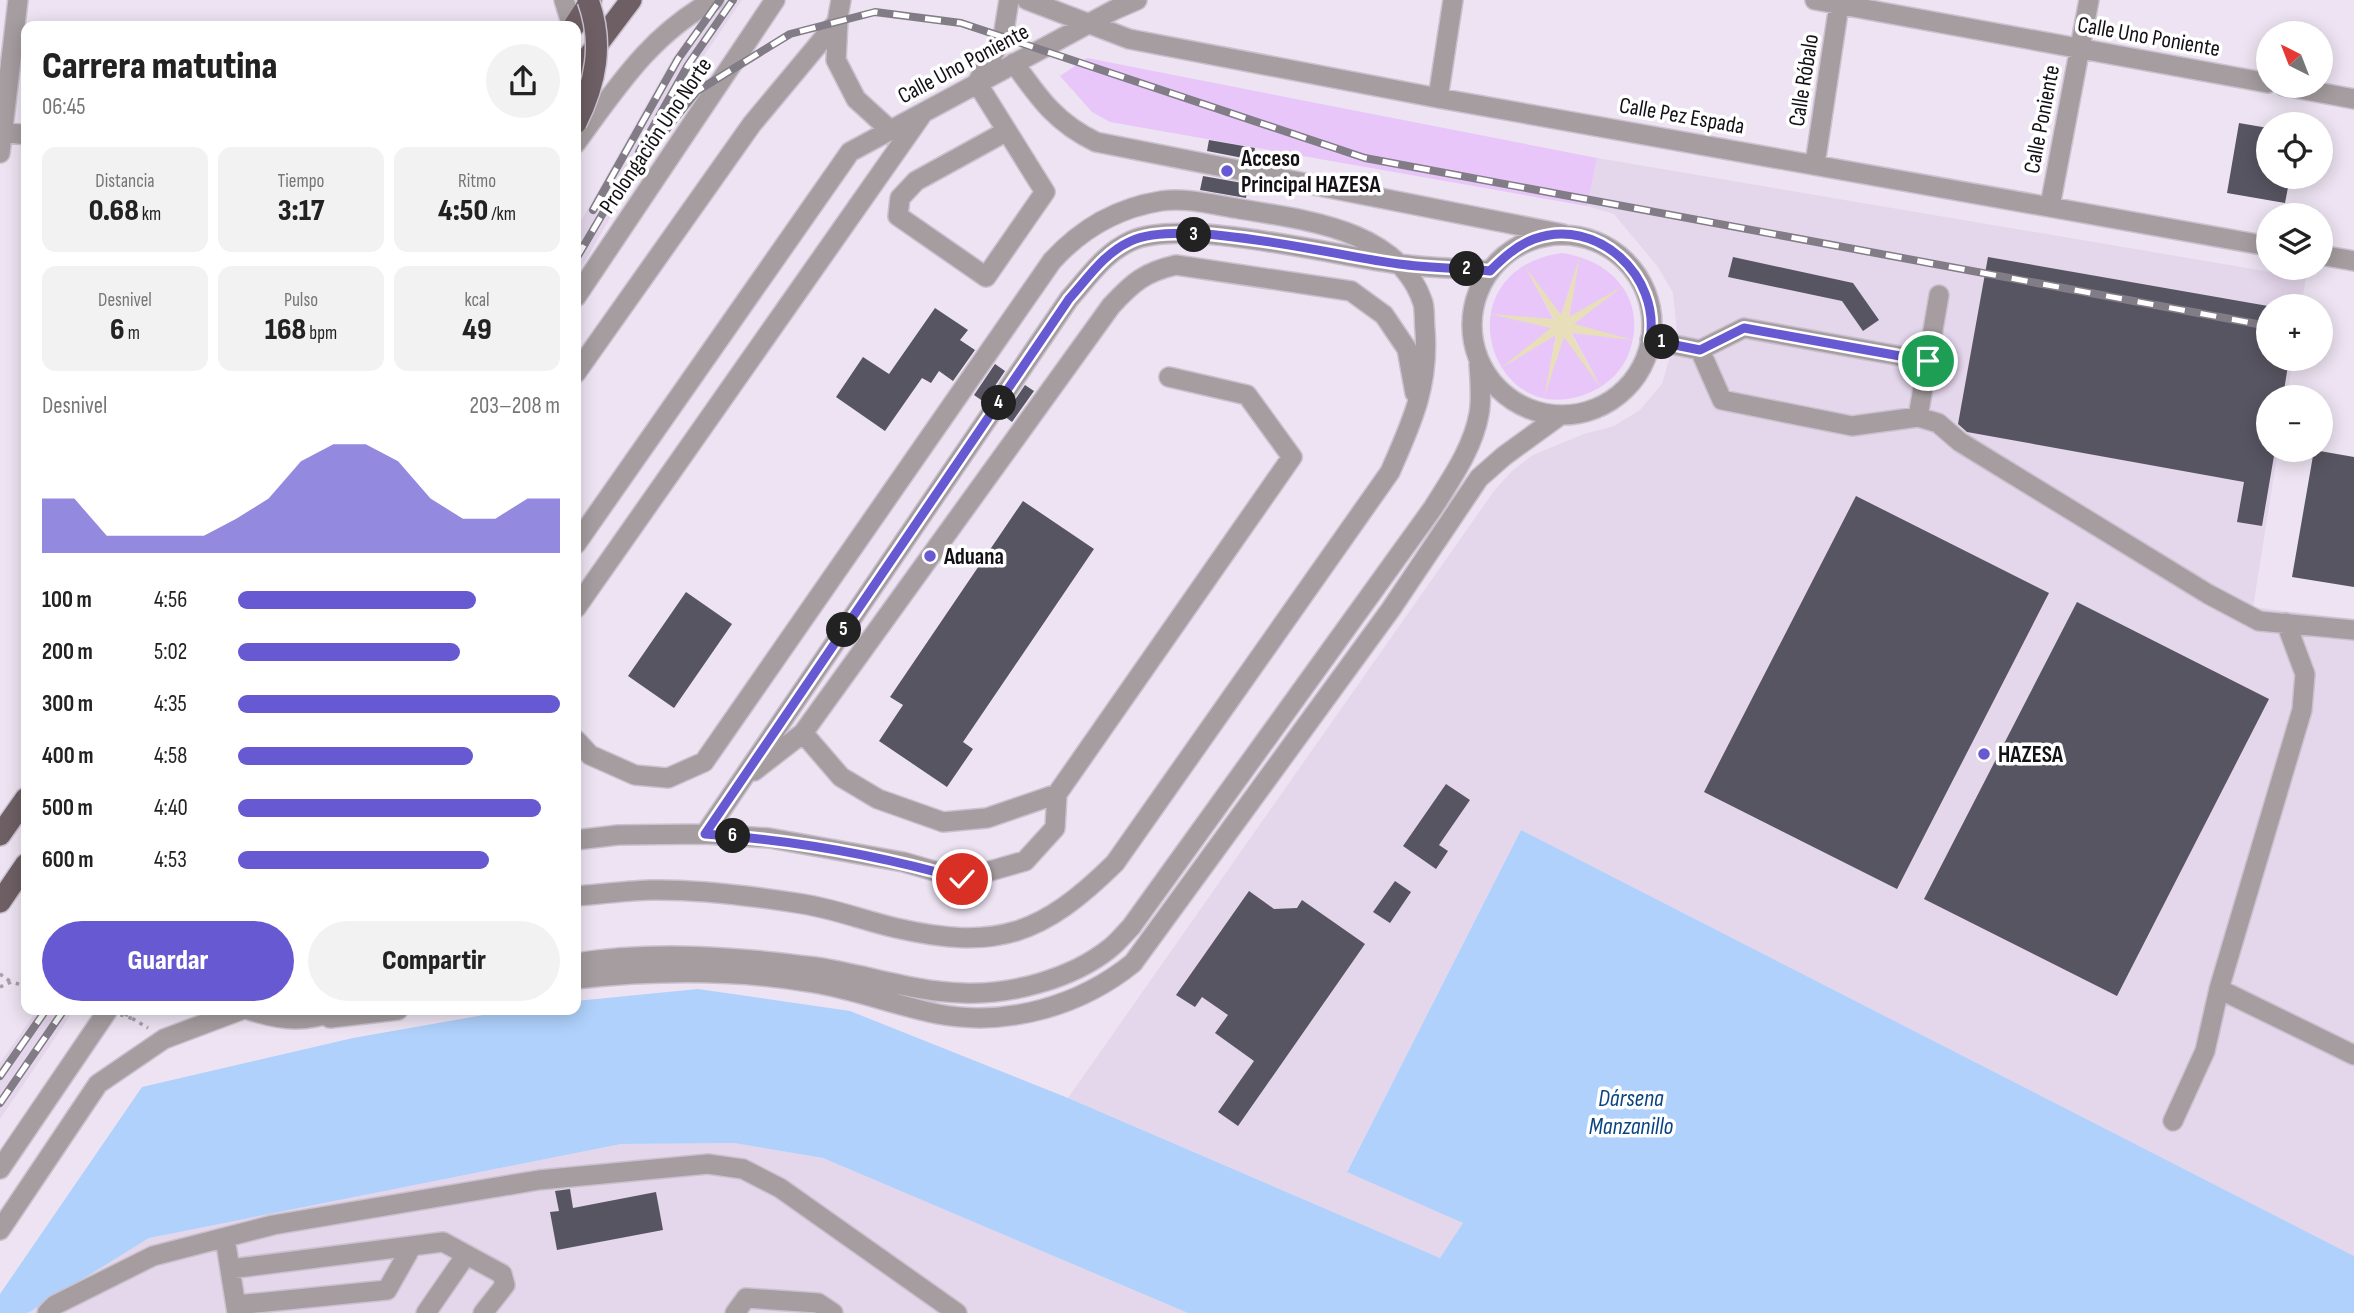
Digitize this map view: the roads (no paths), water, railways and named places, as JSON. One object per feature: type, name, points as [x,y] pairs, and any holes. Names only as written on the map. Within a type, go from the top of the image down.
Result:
[{"type":"main road","points":[[576,21],[590,0]]},
{"type":"main road","points":[[581,113],[596,70],[596,20],[590,0]]},
{"type":"main road","points":[[581,66],[631,0]]},
{"type":"main road","points":[[0,835],[21,805]]},
{"type":"main road","points":[[0,904],[21,872]]},
{"type":"main road","points":[[0,904],[21,881]]},
{"type":"street","points":[[0,153],[18,0]]},
{"type":"street","points":[[564,0],[571,21]]},
{"type":"street","points":[[581,136],[651,45],[690,13],[714,0]]},
{"type":"street","name":"Prolongación Uno Norte","points":[[581,290],[775,0]]},
{"type":"street","points":[[841,0],[837,22],[836,60],[856,99],[890,130]]},
{"type":"street","points":[[581,366],[752,124],[854,0]]},
{"type":"street","points":[[1007,131],[916,181],[900,198],[898,216],[986,277],[1045,192],[1007,131],[976,83],[1003,37],[1009,0]]},
{"type":"street","name":"Calle Pez Espada","points":[[1027,0],[1129,39],[1438,98],[1815,163],[2256,244]]},
{"type":"street","name":"Calle Uno Poniente","points":[[581,537],[850,152],[1090,23],[1112,5],[1137,0]]},
{"type":"street","points":[[1438,98],[1453,0]]},
{"type":"street","name":"Calle Uno Poniente","points":[[1815,0],[2256,81]]},
{"type":"street","name":"Calle Poniente","points":[[2050,206],[2089,0]]},
{"type":"street","points":[[1112,5],[1129,39]]},
{"type":"street","name":"Calle Róbalo","points":[[1815,163],[1839,5]]},
{"type":"street","points":[[1014,63],[1048,110],[1072,131],[1096,142],[1591,239],[1616,252],[1636,272],[1648,298],[1653,326],[1648,354],[1634,379],[1614,400],[1588,412],[1559,416],[1534,412],[1511,401],[1493,385],[1479,364]]},
{"type":"street","points":[[2333,95],[2354,99]]},
{"type":"street","points":[[581,601],[925,110]]},
{"type":"street","points":[[4,132],[21,134]]},
{"type":"street","points":[[581,745],[590,755],[635,775],[668,778],[704,762],[1052,261],[1071,240],[1093,225],[1123,211],[1162,201],[1194,201],[1309,221],[1361,238],[1401,264],[1423,304],[1426,350],[1418,407],[1390,472],[1115,863],[1080,898],[1038,924],[991,938],[943,937],[895,928],[817,906],[741,894],[650,890],[581,896]]},
{"type":"street","points":[[705,834],[1069,299],[1107,256],[1132,241],[1156,235],[1214,234],[1401,264],[1490,271]]},
{"type":"street","points":[[581,963],[647,957],[711,957],[766,961],[963,993],[1012,989],[1049,979],[1082,965],[1109,949],[1139,916],[1433,508],[1462,460],[1479,413],[1479,364],[1472,340],[1471,316],[1478,292],[1490,271],[1510,251],[1535,239],[1563,234]]},
{"type":"street","points":[[2333,257],[2354,261]]},
{"type":"street","points":[[741,781],[803,733],[1111,306],[1130,285],[1152,270],[1176,265],[1351,291],[1384,315],[1407,349],[1418,407]]},
{"type":"street","points":[[1918,418],[1939,295]]},
{"type":"street","points":[[1650,340],[1700,350],[1744,328],[1928,361]]},
{"type":"street","points":[[1700,350],[1721,400],[1852,426],[1918,418],[1938,423],[1960,442],[2208,594],[2259,621],[2354,630]]},
{"type":"street","points":[[581,839],[618,835],[705,834],[782,841],[903,862],[962,879],[1025,861],[1055,828],[1056,794],[1292,457],[1247,395],[1169,377]]},
{"type":"street","points":[[581,979],[677,971],[744,974],[814,983],[869,994],[938,1014],[965,1017],[1023,1014],[1075,999],[1097,989],[1133,963],[1391,609],[1479,478],[1559,416]]},
{"type":"street","points":[[2173,1121],[2205,1051],[2219,989],[2302,710],[2305,674],[2286,624]]},
{"type":"street","points":[[803,733],[841,777],[878,799],[943,822],[987,818],[1056,794]]},
{"type":"street","points":[[2219,989],[2354,1055]]},
{"type":"street","points":[[0,1169],[103,1015]]},
{"type":"street","points":[[0,1230],[98,1084],[164,1039],[228,1015]]},
{"type":"street","points":[[265,1015],[277,1019],[311,1020],[354,1015]]},
{"type":"street","points":[[311,1020],[326,1015]]},
{"type":"street","points":[[0,1148],[26,1131]]},
{"type":"street","points":[[47,1313],[55,1305],[153,1256],[273,1225],[539,1180],[708,1164],[743,1169],[780,1188],[957,1313]]},
{"type":"street","points":[[225,1238],[237,1309],[387,1290],[412,1246]]},
{"type":"street","points":[[230,1269],[443,1242],[502,1274],[505,1285],[483,1313]]},
{"type":"street","points":[[426,1313],[466,1255]]},
{"type":"street","points":[[735,1313],[746,1298],[818,1303],[833,1313]]},
{"type":"water","name":"Dársena Manzanillo","points":[[1521,830],[2354,1256],[2354,1313],[1188,1313],[823,1158],[734,1143],[621,1144],[149,1238],[28,1313],[0,1313],[0,1294],[142,1087],[353,1038],[484,1015],[581,1015],[581,1001],[698,989],[850,1011],[1068,1098],[1440,1258],[1463,1223],[1347,1172]]},
{"type":"railway","points":[[593,210],[678,59],[720,0]]},
{"type":"railway","points":[[639,152],[688,65],[733,0]]},
{"type":"railway","points":[[612,198],[697,91],[790,34],[875,12],[961,23],[1365,158],[2256,324]]},
{"type":"railway","points":[[581,250],[616,191]]},
{"type":"railway","points":[[0,1076],[43,1015]]},
{"type":"railway","points":[[0,1103],[61,1015]]},
{"type":"place","name":"Acceso Principal HAZESA","points":[[1227,171]]},
{"type":"place","name":"Aduana","points":[[930,556]]},
{"type":"place","name":"HAZESA","points":[[1984,754]]}]
